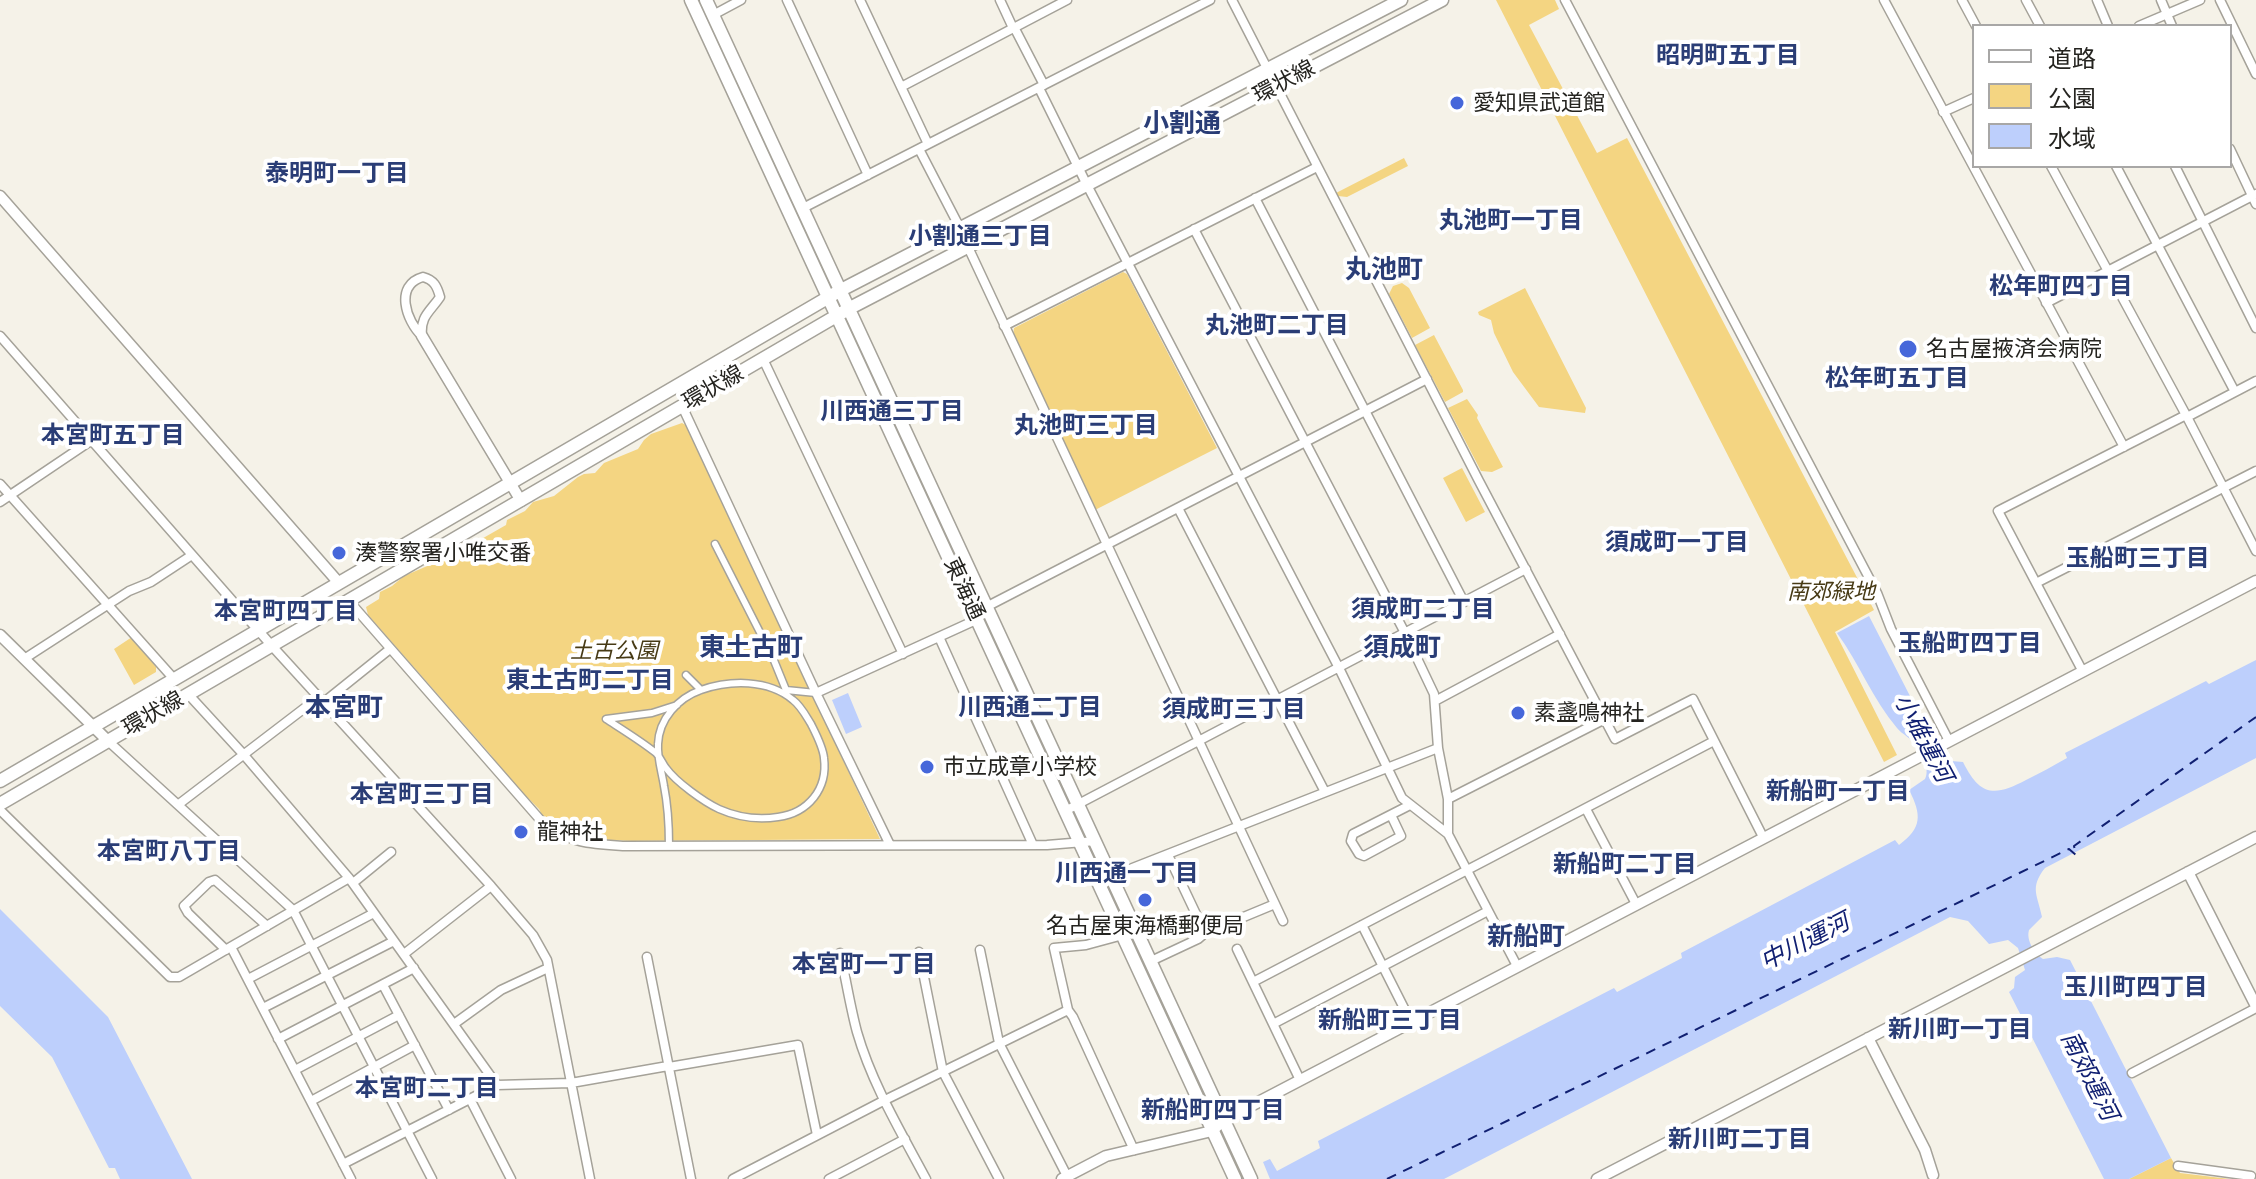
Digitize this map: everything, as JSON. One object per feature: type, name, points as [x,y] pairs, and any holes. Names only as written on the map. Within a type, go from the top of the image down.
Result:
[{"type":"main road","name":"東海通","points":[[691,0],[978,619],[1073,807],[1081,841],[1235,1179]]},
{"type":"main road","points":[[706,0],[988,606],[1073,807],[1096,841],[1250,1176]]},
{"type":"main road","name":"環状線","points":[[0,781],[841,290],[1401,0]]},
{"type":"main road","name":"環状線","points":[[0,807],[850,308],[1442,0]]},
{"type":"street","points":[[713,15],[741,0]]},
{"type":"street","points":[[787,0],[868,175]]},
{"type":"street","points":[[860,0],[901,87],[960,228]]},
{"type":"street","points":[[1000,0],[1087,185],[1339,668],[1402,798],[1448,834],[1517,966]]},
{"type":"street","points":[[901,87],[1067,0]]},
{"type":"street","points":[[803,208],[1210,0]]},
{"type":"street","points":[[1232,0],[1615,739],[1693,699],[1763,837]]},
{"type":"street","points":[[1565,0],[1877,593],[1946,743]]},
{"type":"street","points":[[1884,0],[1972,166]]},
{"type":"street","points":[[1962,0],[1975,24]]},
{"type":"street","points":[[2026,0],[2039,24]]},
{"type":"street","points":[[2097,0],[2107,24]]},
{"type":"street","points":[[2161,0],[2171,24]]},
{"type":"street","points":[[2143,24],[2200,0]]},
{"type":"street","points":[[2220,0],[2232,24]]},
{"type":"street","points":[[2232,25],[2256,74]]},
{"type":"street","points":[[1943,112],[1972,99]]},
{"type":"street","points":[[2046,303],[2255,198],[2232,153]]},
{"type":"street","points":[[1004,326],[1317,167]]},
{"type":"street","points":[[1973,168],[2124,447]]},
{"type":"street","points":[[2052,168],[2256,551]]},
{"type":"street","points":[[2117,168],[2235,392]]},
{"type":"street","points":[[2176,168],[2256,328]]},
{"type":"street","points":[[0,196],[339,583]]},
{"type":"street","points":[[1255,198],[1464,602]]},
{"type":"street","points":[[1194,229],[1434,694],[1438,748],[1448,799],[1448,834]]},
{"type":"street","points":[[968,247],[1283,921]]},
{"type":"street","points":[[422,336],[421,325],[425,316],[440,297],[436,285],[423,277],[412,280],[407,286],[408,311],[417,331],[521,501]]},
{"type":"street","points":[[0,336],[272,646],[533,935],[547,960],[590,1179]]},
{"type":"street","points":[[763,359],[903,654]]},
{"type":"street","points":[[988,606],[1427,379]]},
{"type":"street","points":[[2083,672],[1998,511],[2256,381]]},
{"type":"street","points":[[682,406],[890,845]]},
{"type":"street","points":[[0,502],[92,440]]},
{"type":"street","points":[[2036,583],[2256,471]]},
{"type":"street","points":[[0,484],[174,679]]},
{"type":"street","points":[[1178,508],[1325,792]]},
{"type":"street","points":[[677,705],[652,713],[606,719],[659,756],[666,769],[718,808],[754,819],[784,817],[807,806],[816,796],[821,787],[824,758],[814,731],[803,711],[785,692],[773,658],[715,544]]},
{"type":"street","points":[[24,659],[129,591],[151,582],[192,555]]},
{"type":"street","points":[[1073,807],[1526,569]]},
{"type":"street","points":[[980,950],[999,1043],[1064,1178],[1106,1156],[1212,1131],[1224,1120],[2256,581]]},
{"type":"street","points":[[349,601],[543,823],[574,841],[669,846],[1033,845],[1096,841]]},
{"type":"street","points":[[669,846],[669,813],[658,744],[665,719],[685,697],[701,690],[743,683],[760,684],[785,692],[816,693],[978,619]]},
{"type":"street","points":[[1435,701],[1560,634]]},
{"type":"street","points":[[0,635],[108,741],[293,910],[432,1179]]},
{"type":"street","points":[[939,637],[1033,845]]},
{"type":"street","points":[[179,804],[390,649]]},
{"type":"street","points":[[686,675],[701,690]]},
{"type":"street","points":[[188,694],[351,880],[497,1085]]},
{"type":"street","points":[[1448,799],[1605,719]]},
{"type":"street","points":[[1253,982],[1714,741]]},
{"type":"street","points":[[1112,876],[1438,748]]},
{"type":"street","points":[[1391,815],[1401,836],[1364,856],[1359,854],[1351,841],[1353,834],[1410,805]]},
{"type":"street","points":[[0,807],[170,977],[179,977],[351,880],[391,852]]},
{"type":"street","points":[[1586,809],[1636,904]]},
{"type":"street","points":[[1597,1179],[1614,1175],[1868,1038],[2256,837]]},
{"type":"street","points":[[1168,855],[1205,933]]},
{"type":"street","points":[[2132,1073],[2256,1006],[2188,872]]},
{"type":"street","points":[[267,926],[215,880],[184,906],[228,948],[248,979],[351,1179]]},
{"type":"street","points":[[404,954],[491,886]]},
{"type":"street","points":[[1151,961],[1205,933],[1275,904]]},
{"type":"street","points":[[1273,1024],[1488,911]]},
{"type":"street","points":[[248,979],[374,913]]},
{"type":"street","points":[[1362,925],[1411,1022]]},
{"type":"street","points":[[1123,935],[1086,945],[1054,948],[1068,1010],[1134,1150]]},
{"type":"street","points":[[263,1008],[394,941]]},
{"type":"street","points":[[1237,949],[1300,1080]]},
{"type":"street","points":[[919,952],[943,1072],[999,1179]]},
{"type":"street","points":[[840,953],[858,1033],[885,1100],[926,1179]]},
{"type":"street","points":[[647,957],[691,1179]]},
{"type":"street","points":[[278,1039],[414,968]]},
{"type":"street","points":[[454,1024],[501,990],[548,968]]},
{"type":"street","points":[[383,985],[449,1110]]},
{"type":"street","points":[[733,1179],[1068,1010]]},
{"type":"street","points":[[295,1070],[399,1015]]},
{"type":"street","points":[[1868,1038],[1925,1150],[1931,1178]]},
{"type":"street","points":[[311,1101],[415,1045]]},
{"type":"street","points":[[343,1164],[497,1085],[571,1083],[798,1045],[817,1135]]},
{"type":"street","points":[[470,1099],[511,1179]]},
{"type":"street","points":[[829,1179],[905,1139]]},
{"type":"street","points":[[2178,1166],[2252,1176]]},
{"type":"green space","name":"南郊緑地","points":[[1496,0],[1555,0],[1559,9],[1529,25],[1597,153],[1627,138],[1874,610],[1835,632],[1897,755],[1884,762]]},
{"type":"green space","points":[[1404,158],[1408,166],[1347,197],[1336,193]]},
{"type":"green space","points":[[1123,272],[1127,274],[1217,448],[1095,510],[1013,336],[1014,328]]},
{"type":"green space","points":[[1402,283],[1409,288],[1430,328],[1412,338],[1389,294],[1393,286]]},
{"type":"green space","points":[[1525,288],[1586,408],[1585,413],[1539,407],[1513,372],[1491,320],[1479,315],[1478,312]]},
{"type":"green space","points":[[1434,335],[1463,390],[1445,402],[1415,345]]},
{"type":"green space","points":[[1467,399],[1503,467],[1492,472],[1481,471],[1448,408]]},
{"type":"green space","name":"土古公園","points":[[682,423],[691,428],[744,542],[744,549],[880,839],[632,841],[570,834],[545,821],[539,809],[518,791],[490,754],[368,615],[366,607],[379,599],[380,592],[404,576],[446,558],[454,548],[478,541],[506,525],[507,520],[525,511],[533,502],[554,496],[578,477],[595,473],[604,463],[638,449],[651,434]]},
{"type":"green space","points":[[1462,468],[1485,512],[1466,522],[1443,478]]},
{"type":"green space","points":[[132,637],[156,667],[156,672],[134,685],[114,649]]},
{"type":"green space","points":[[2171,1158],[2180,1173],[2230,1179],[2129,1179]]},
{"type":"water","points":[[1869,616],[1931,737],[1944,756],[1951,761],[1963,762],[1976,782],[1996,791],[2015,786],[2067,758],[2065,753],[2206,681],[2209,684],[2256,660],[2256,758],[2045,868],[2037,881],[2042,917],[2029,930],[2032,946],[2043,959],[2057,957],[2070,960],[2171,1158],[2129,1179],[2104,1179],[2009,992],[2014,988],[2015,977],[2025,970],[2018,948],[2008,940],[1989,944],[1968,921],[1950,917],[1444,1179],[1270,1179],[1263,1162],[1270,1159],[1277,1171],[1320,1148],[1318,1141],[1614,988],[1617,992],[1682,958],[1681,953],[1895,840],[1899,845],[1907,839],[1918,820],[1909,790],[1925,779],[1925,762],[1912,740],[1888,717],[1837,633]]},
{"type":"water","points":[[848,693],[862,727],[846,734],[832,700]]},
{"type":"water","points":[[0,909],[108,1017],[192,1179],[120,1179],[115,1168],[109,1168],[52,1057],[0,1006]]},
{"type":"ferry route","points":[[1387,1179],[2069,849],[2076,855],[2074,846],[2256,717]]},
{"type":"place","name":"愛知県武道館","points":[[1457,103]]},
{"type":"place","name":"名古屋掖済会病院","points":[[1908,349]]},
{"type":"place","name":"湊警察署小唯交番","points":[[339,553]]},
{"type":"place","name":"素盞鳴神社","points":[[1518,713]]},
{"type":"place","name":"市立成章小学校","points":[[927,767]]},
{"type":"place","name":"龍神社","points":[[521,832]]},
{"type":"place","name":"名古屋東海橋郵便局","points":[[1145,900]]},
{"type":"district","name":"昭明町五丁目","points":[[1728,56]]},
{"type":"district","name":"小割通","points":[[1182,124]]},
{"type":"district","name":"泰明町一丁目","points":[[337,174]]},
{"type":"district","name":"丸池町一丁目","points":[[1511,221]]},
{"type":"district","name":"小割通三丁目","points":[[980,237]]},
{"type":"district","name":"丸池町","points":[[1384,270]]},
{"type":"district","name":"松年町四丁目","points":[[2061,287]]},
{"type":"district","name":"丸池町二丁目","points":[[1277,326]]},
{"type":"district","name":"松年町五丁目","points":[[1897,379]]},
{"type":"district","name":"川西通三丁目","points":[[892,412]]},
{"type":"district","name":"丸池町三丁目","points":[[1086,426]]},
{"type":"district","name":"本宮町五丁目","points":[[113,436]]},
{"type":"district","name":"須成町一丁目","points":[[1677,543]]},
{"type":"district","name":"玉船町三丁目","points":[[2138,559]]},
{"type":"district","name":"須成町二丁目","points":[[1423,610]]},
{"type":"district","name":"本宮町四丁目","points":[[286,612]]},
{"type":"district","name":"玉船町四丁目","points":[[1970,644]]},
{"type":"district","name":"東土古町","points":[[751,648]]},
{"type":"district","name":"須成町","points":[[1402,648]]},
{"type":"district","name":"東土古町二丁目","points":[[590,681]]},
{"type":"district","name":"本宮町","points":[[344,708]]},
{"type":"district","name":"川西通二丁目","points":[[1030,708]]},
{"type":"district","name":"須成町三丁目","points":[[1234,710]]},
{"type":"district","name":"新船町一丁目","points":[[1838,792]]},
{"type":"district","name":"本宮町三丁目","points":[[422,795]]},
{"type":"district","name":"本宮町八丁目","points":[[169,852]]},
{"type":"district","name":"新船町二丁目","points":[[1625,865]]},
{"type":"district","name":"川西通一丁目","points":[[1127,874]]},
{"type":"district","name":"新船町","points":[[1526,937]]},
{"type":"district","name":"本宮町一丁目","points":[[864,965]]},
{"type":"district","name":"玉川町四丁目","points":[[2136,988]]},
{"type":"district","name":"新船町三丁目","points":[[1390,1021]]},
{"type":"district","name":"新川町一丁目","points":[[1960,1030]]},
{"type":"district","name":"本宮町二丁目","points":[[427,1089]]},
{"type":"district","name":"新船町四丁目","points":[[1213,1111]]},
{"type":"district","name":"新川町二丁目","points":[[1740,1140]]},
{"type":"water label","name":"小碓運河","points":[[1923,738]]},
{"type":"water label","name":"中川運河","points":[[1805,942]]},
{"type":"water label","name":"南郊運河","points":[[2089,1076]]}]
